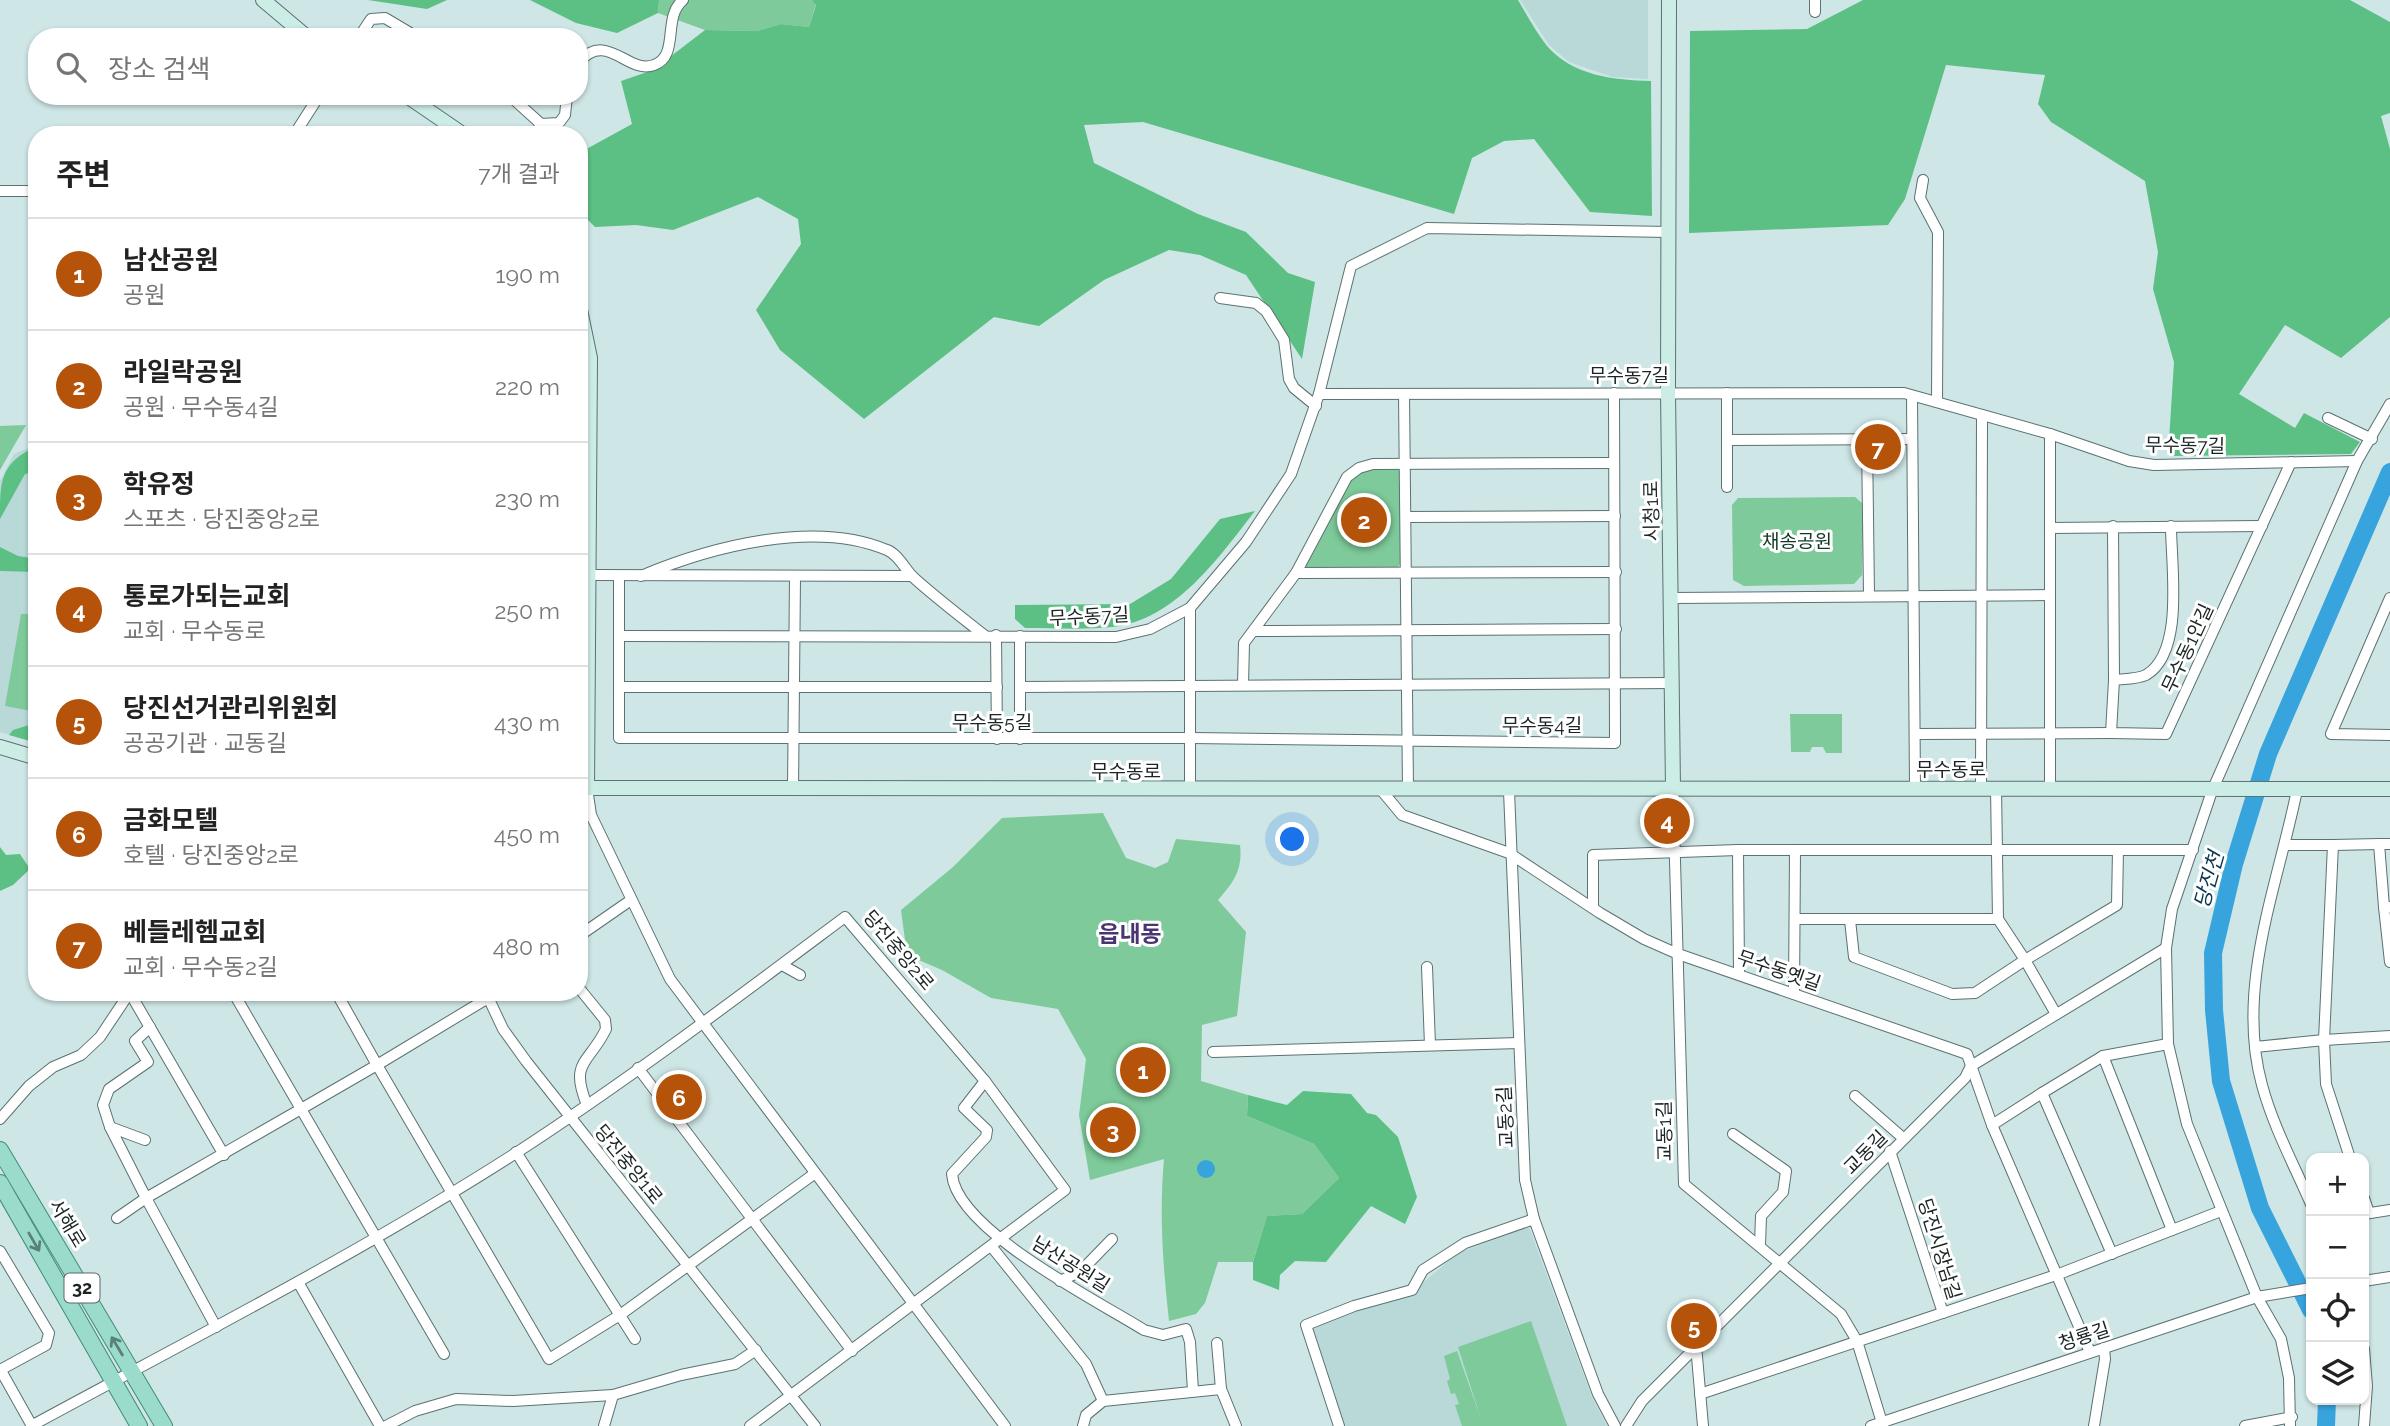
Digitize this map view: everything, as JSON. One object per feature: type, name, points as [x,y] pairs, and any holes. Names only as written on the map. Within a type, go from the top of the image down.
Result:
[{"type":"main road","name":"서해로","points":[[0,1150],[163,1426]]},
{"type":"main road","name":"서해로","points":[[0,1183],[139,1426]]},
{"type":"street","points":[[263,0],[296,28]]},
{"type":"street","points":[[588,55],[612,51],[640,66],[649,67],[660,63],[670,47],[671,19],[683,0]]},
{"type":"street","name":"시청1로","points":[[1669,0],[1668,392],[1673,789]]},
{"type":"street","points":[[365,28],[371,19],[385,18],[402,28]]},
{"type":"street","points":[[300,126],[313,105]]},
{"type":"street","points":[[420,105],[451,126]]},
{"type":"street","points":[[520,105],[541,124],[559,123],[565,115],[566,105]]},
{"type":"street","points":[[1923,180],[1920,198],[1938,232],[1937,402]]},
{"type":"street","points":[[0,191],[28,191]]},
{"type":"street","name":"무수동7길","points":[[620,636],[1116,637],[1150,629],[1190,608],[1245,542],[1291,474],[1317,400],[1351,266],[1427,228],[1670,232]]},
{"type":"street","points":[[1220,298],[1256,303],[1266,311],[1284,340],[1289,380],[1294,388],[1317,400]]},
{"type":"street","points":[[588,348],[588,406]]},
{"type":"street","name":"무수동4길","points":[[1191,738],[1615,743],[1614,393]]},
{"type":"street","points":[[1727,393],[1727,487]]},
{"type":"street","name":"무수동7길","points":[[1317,400],[1405,394],[1904,393],[2050,433],[2129,461],[2154,465],[2357,461]]},
{"type":"street","points":[[1405,394],[1408,790]]},
{"type":"street","points":[[1912,396],[1914,788]]},
{"type":"street","points":[[2245,1426],[2291,1422],[2289,1378],[2281,1339],[2257,1297],[2187,1124],[2168,1044],[2166,948],[2172,909],[2212,791],[2357,461],[2390,404]]},
{"type":"street","points":[[1982,415],[1982,734],[1995,849],[1998,919],[2056,1014]]},
{"type":"street","points":[[2328,418],[2372,439]]},
{"type":"street","points":[[2050,433],[2050,788]]},
{"type":"street","points":[[1867,439],[1869,596]]},
{"type":"street","points":[[1727,440],[1912,439]]},
{"type":"street","name":"무수동1안길","points":[[1915,734],[2166,734],[2291,462]]},
{"type":"street","points":[[1243,685],[1244,643],[1296,573],[1347,477],[1365,465],[1614,463]]},
{"type":"street","points":[[1406,517],[1615,516]]},
{"type":"street","points":[[2111,733],[2114,680],[2113,526]]},
{"type":"street","name":"무수동1안길","points":[[2114,680],[2145,676],[2164,659],[2172,634],[2171,526]]},
{"type":"street","points":[[2050,528],[2262,526]]},
{"type":"street","points":[[641,576],[678,560],[813,535],[850,540],[890,551],[912,576],[984,635]]},
{"type":"street","points":[[588,536],[588,587]]},
{"type":"street","points":[[1296,573],[1616,572]]},
{"type":"street","points":[[590,575],[912,576]]},
{"type":"street","points":[[619,576],[619,687],[997,687]]},
{"type":"street","points":[[793,790],[795,577]]},
{"type":"street","points":[[1672,598],[2050,595]]},
{"type":"street","points":[[2390,598],[2331,734],[2390,735]]},
{"type":"street","points":[[1190,608],[1190,790]]},
{"type":"street","points":[[1254,631],[1616,629]]},
{"type":"street","points":[[996,635],[997,739]]},
{"type":"street","points":[[1020,636],[1020,739]]},
{"type":"street","points":[[1616,683],[1672,683]]},
{"type":"street","name":"무수동4길","points":[[1191,685],[1616,683]]},
{"type":"street","name":"무수동5길","points":[[1020,687],[1191,685]]},
{"type":"street","name":"무수동5길","points":[[619,687],[619,738],[793,741],[1191,738]]},
{"type":"street","points":[[0,747],[28,755]]},
{"type":"street","name":"무수동로","points":[[588,788],[2292,790]]},
{"type":"street","points":[[1673,789],[1678,954]]},
{"type":"street","points":[[2306,1192],[2262,1085],[2255,1047],[2258,966],[2273,888],[2286,845],[2292,790],[2390,789]]},
{"type":"street","name":"무수동옛길","points":[[1381,791],[1402,815],[1509,853],[1644,939],[1678,954],[1967,1054],[1971,1066]]},
{"type":"street","name":"교동2길","points":[[1509,791],[1509,853],[1525,1180],[1534,1219],[1598,1394],[1615,1426]]},
{"type":"street","points":[[588,805],[670,979],[1005,1426]]},
{"type":"street","points":[[2286,845],[2384,844],[2390,962]]},
{"type":"street","points":[[2333,845],[2324,1041],[2326,1084],[2348,1153]]},
{"type":"street","points":[[1593,908],[1592,855],[1738,850],[2193,850]]},
{"type":"street","points":[[1738,850],[1738,974]]},
{"type":"street","points":[[1794,994],[1795,850]]},
{"type":"street","points":[[1850,920],[1854,957],[1952,994],[1975,993],[2117,905],[2118,850]]},
{"type":"street","points":[[588,930],[631,900]]},
{"type":"street","name":"당진중앙2로","points":[[32,1426],[298,1282],[516,1152],[587,1105],[845,917],[985,1081],[1065,1189]]},
{"type":"street","points":[[1796,919],[1998,919]]},
{"type":"street","name":"교동길","points":[[1626,1426],[1642,1401],[1965,1078],[1971,1066],[2166,948]]},
{"type":"street","name":"교동1길","points":[[1678,954],[1684,1184],[1778,1263]]},
{"type":"street","points":[[782,965],[800,975]]},
{"type":"street","points":[[1427,967],[1430,1045]]},
{"type":"street","points":[[587,1105],[578,1083],[579,1069],[606,1029],[605,1020],[588,999]]},
{"type":"street","points":[[0,1119],[29,1086],[53,1067],[81,1055],[100,1037],[125,1001]]},
{"type":"street","points":[[135,1001],[224,1155]]},
{"type":"street","points":[[238,1001],[444,1354]]},
{"type":"street","points":[[341,1001],[449,1192],[549,1359],[620,1315],[814,1174]]},
{"type":"street","points":[[117,1218],[146,1198],[377,1065],[479,1001]]},
{"type":"street","name":"당진중앙1로","points":[[489,1001],[503,1029],[569,1117],[815,1426]]},
{"type":"street","points":[[150,1027],[135,1041],[148,1062],[109,1089],[103,1105],[110,1128],[216,1327]]},
{"type":"street","points":[[2255,1047],[2390,1036]]},
{"type":"street","points":[[1213,1052],[1519,1043]]},
{"type":"street","points":[[1992,1125],[2103,1055],[2168,1044]]},
{"type":"street","points":[[2103,1055],[2172,1230]]},
{"type":"street","points":[[1971,1066],[1992,1125],[2059,1274],[2090,1352]]},
{"type":"street","points":[[638,1068],[852,1350]]},
{"type":"street","points":[[750,1426],[914,1306],[1001,1238],[953,1186],[952,1174],[986,1137],[987,1130],[964,1108],[985,1081]]},
{"type":"street","points":[[2042,1093],[2112,1254]]},
{"type":"street","points":[[1855,1096],[1903,1138]]},
{"type":"street","points":[[110,1128],[145,1140]]},
{"type":"street","points":[[1733,1134],[1786,1171],[1783,1192],[1761,1216],[1759,1245]]},
{"type":"street","points":[[516,1152],[635,1339]]},
{"type":"street","name":"당진시장남길","points":[[1700,1394],[1943,1313],[1890,1152]]},
{"type":"street","name":"남산공원길","points":[[1065,1189],[1001,1238],[1034,1266],[1144,1330],[1163,1335],[1186,1329],[1190,1342],[1193,1391]]},
{"type":"street","points":[[2369,1213],[2390,1210]]},
{"type":"street","points":[[1943,1313],[2059,1274],[2221,1211]]},
{"type":"street","points":[[1339,1426],[1306,1325],[1354,1306],[1412,1290],[1423,1270],[1465,1243],[1534,1219]]},
{"type":"street","points":[[1060,1281],[1082,1271],[1112,1239]]},
{"type":"street","points":[[991,1246],[1086,1364],[1103,1401]]},
{"type":"street","points":[[0,1251],[49,1333],[46,1345],[0,1370],[32,1426]]},
{"type":"street","points":[[1778,1263],[1841,1314],[1857,1341],[1878,1425]]},
{"type":"street","points":[[2369,1279],[2390,1277]]},
{"type":"street","points":[[298,1282],[380,1426]]},
{"type":"street","name":"청룡길","points":[[1878,1425],[2257,1297],[2306,1288]]},
{"type":"street","points":[[1217,1343],[1221,1389],[1236,1426]]},
{"type":"street","points":[[1696,1345],[1703,1426]]},
{"type":"street","points":[[2094,1426],[2105,1359],[2104,1348]]},
{"type":"street","points":[[386,1426],[415,1410],[456,1399],[513,1401],[613,1395],[681,1374],[735,1364],[756,1350]]},
{"type":"street","points":[[1083,1426],[1086,1415],[1103,1401],[1221,1389]]},
{"type":"street","points":[[604,1426],[613,1395]]},
{"type":"street","points":[[2364,1426],[2366,1405]]},
{"type":"shaded area","points":[[1520,0],[1648,0],[1648,79],[1612,77],[1569,62],[1549,45]]},
{"type":"shaded area","points":[[28,448],[28,740],[0,732],[0,481],[14,454]]},
{"type":"shaded area","points":[[1529,1227],[1592,1397],[1607,1426],[1343,1426],[1311,1327],[1412,1292],[1458,1253]]},
{"type":"green space","points":[[368,0],[447,0],[427,9]]},
{"type":"green space","points":[[530,0],[659,0],[658,13],[617,33],[576,23]]},
{"type":"green space","points":[[659,0],[812,0],[816,4],[809,27],[781,24],[757,31],[705,30],[658,13]]},
{"type":"green space","points":[[812,0],[1518,0],[1547,46],[1569,64],[1609,77],[1651,81],[1652,216],[1590,212],[1534,139],[1504,141],[1472,158],[1454,214],[1143,122],[1084,125],[1094,163],[1198,214],[1246,232],[1288,273],[1315,282],[1302,359],[1246,275],[1200,255],[1169,250],[1104,280],[1039,326],[994,317],[864,419],[780,350],[756,310],[801,244],[798,219],[758,197],[673,230],[636,225],[595,227],[588,220],[588,148],[632,124],[621,81],[653,70],[705,30],[757,31],[781,24],[809,27],[816,5]]},
{"type":"green space","points":[[1863,0],[2350,0],[2390,22],[2390,113],[2381,116],[2390,149],[2390,317],[2341,358],[2285,325],[2239,394],[2295,428],[2304,413],[2360,442],[2351,454],[2168,456],[2174,362],[2153,289],[2158,252],[2145,181],[2051,122],[2038,104],[2045,75],[1946,65],[1905,199],[1888,225],[1689,233],[1690,31],[1807,29]]},
{"type":"green space","points":[[26,425],[0,470],[0,426]]},
{"type":"green space","points":[[28,450],[28,473],[25,474],[0,519],[5,475],[9,467]]},
{"type":"green space","points":[[1397,469],[1401,472],[1401,563],[1397,568],[1303,568],[1348,478],[1360,470]]},
{"type":"green space","name":"채송공원","points":[[1855,497],[1863,504],[1862,575],[1854,584],[1744,586],[1733,580],[1732,505],[1738,498]]},
{"type":"green space","points":[[1255,511],[1194,584],[1156,612],[1135,622],[1112,627],[1025,628],[1015,619],[1015,605],[1130,604],[1171,579],[1220,519]]},
{"type":"green space","points":[[0,547],[28,558],[28,572],[0,571]]},
{"type":"green space","points":[[21,614],[28,614],[28,710],[5,706]]},
{"type":"green space","points":[[1790,714],[1842,714],[1842,753],[1826,753],[1823,747],[1812,747],[1810,752],[1791,752]]},
{"type":"green space","points":[[28,725],[28,740],[9,735],[13,730]]},
{"type":"green space","points":[[1103,813],[1126,858],[1155,868],[1168,862],[1176,839],[1240,845],[1240,862],[1236,876],[1218,900],[1246,932],[1237,1016],[1202,1025],[1201,1081],[1248,1095],[1247,1116],[1314,1144],[1339,1178],[1302,1214],[1267,1216],[1253,1262],[1218,1262],[1205,1303],[1196,1314],[1169,1321],[1162,1240],[1164,1159],[1090,1180],[1079,1115],[1086,1059],[1058,1009],[991,998],[942,970],[907,955],[901,910],[953,867],[1002,818]]},
{"type":"green space","points":[[0,847],[6,855],[20,854],[28,871],[13,885],[0,891]]},
{"type":"green space","points":[[1303,1091],[1351,1094],[1367,1113],[1376,1115],[1398,1137],[1417,1197],[1405,1224],[1371,1206],[1326,1262],[1295,1261],[1280,1275],[1279,1290],[1253,1280],[1253,1262],[1267,1216],[1302,1214],[1339,1178],[1314,1144],[1247,1116],[1248,1095],[1287,1105]]},
{"type":"green space","points":[[1531,1321],[1567,1426],[1462,1426],[1455,1405],[1459,1404],[1455,1393],[1451,1394],[1447,1381],[1450,1379],[1444,1356],[1457,1351],[1481,1419],[1458,1347]]},
{"type":"water","points":[[1206,1160],[1212,1163],[1215,1169],[1212,1175],[1206,1178],[1200,1175],[1197,1169],[1200,1163]]},
{"type":"waterway","name":"당진천","points":[[2306,1300],[2260,1208],[2221,1081],[2214,1010],[2213,953],[2234,864],[2268,754],[2390,472]]},
{"type":"waterway","name":"당진천","points":[[2326,1426],[2327,1405]]},
{"type":"place","name":"베들레헴교회","points":[[1878,447]]},
{"type":"place","name":"라일락공원","points":[[1364,520]]},
{"type":"place","name":"통로가되는교회","points":[[1667,821]]},
{"type":"place","name":"남산공원","points":[[1143,1070]]},
{"type":"place","name":"금화모텔","points":[[679,1097]]},
{"type":"place","name":"학유정","points":[[1113,1130]]},
{"type":"place","name":"당진선거관리위원회","points":[[1694,1326]]},
{"type":"district","name":"읍내동","points":[[1130,934]]}]
